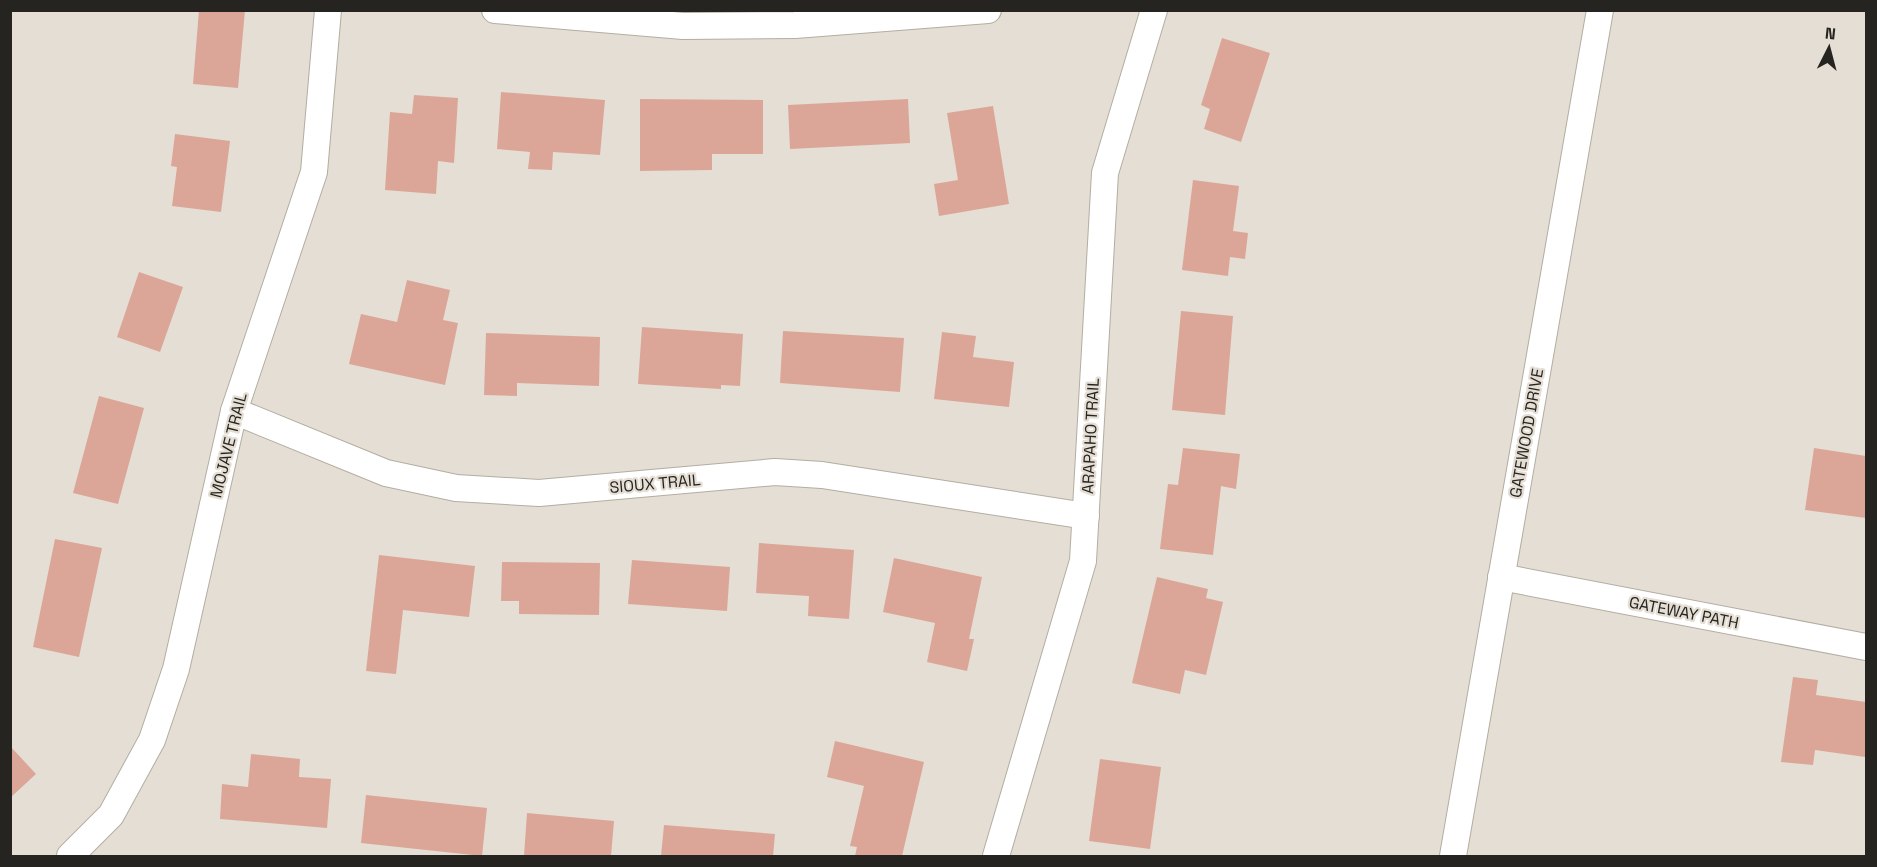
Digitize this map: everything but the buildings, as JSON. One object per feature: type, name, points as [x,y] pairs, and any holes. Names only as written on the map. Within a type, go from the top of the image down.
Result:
[{"type":"street","name":"MOJAVE TRAIL","points":[[70,856],[111,814],[152,740],[177,669],[234,411],[314,172],[328,10]]},
{"type":"street","points":[[495,10],[683,26],[795,25],[988,10]]},
{"type":"street","name":"ARAPAHO TRAIL","points":[[996,856],[1083,561],[1105,173],[1154,10]]},
{"type":"street","name":"GATEWOOD DRIVE","points":[[1452,856],[1600,10]]},
{"type":"street","name":"SIOUX TRAIL","points":[[234,411],[386,473],[456,488],[538,493],[775,472],[822,475],[1086,516]]},
{"type":"street","name":"GATEWAY PATH","points":[[1501,577],[1866,647]]}]
